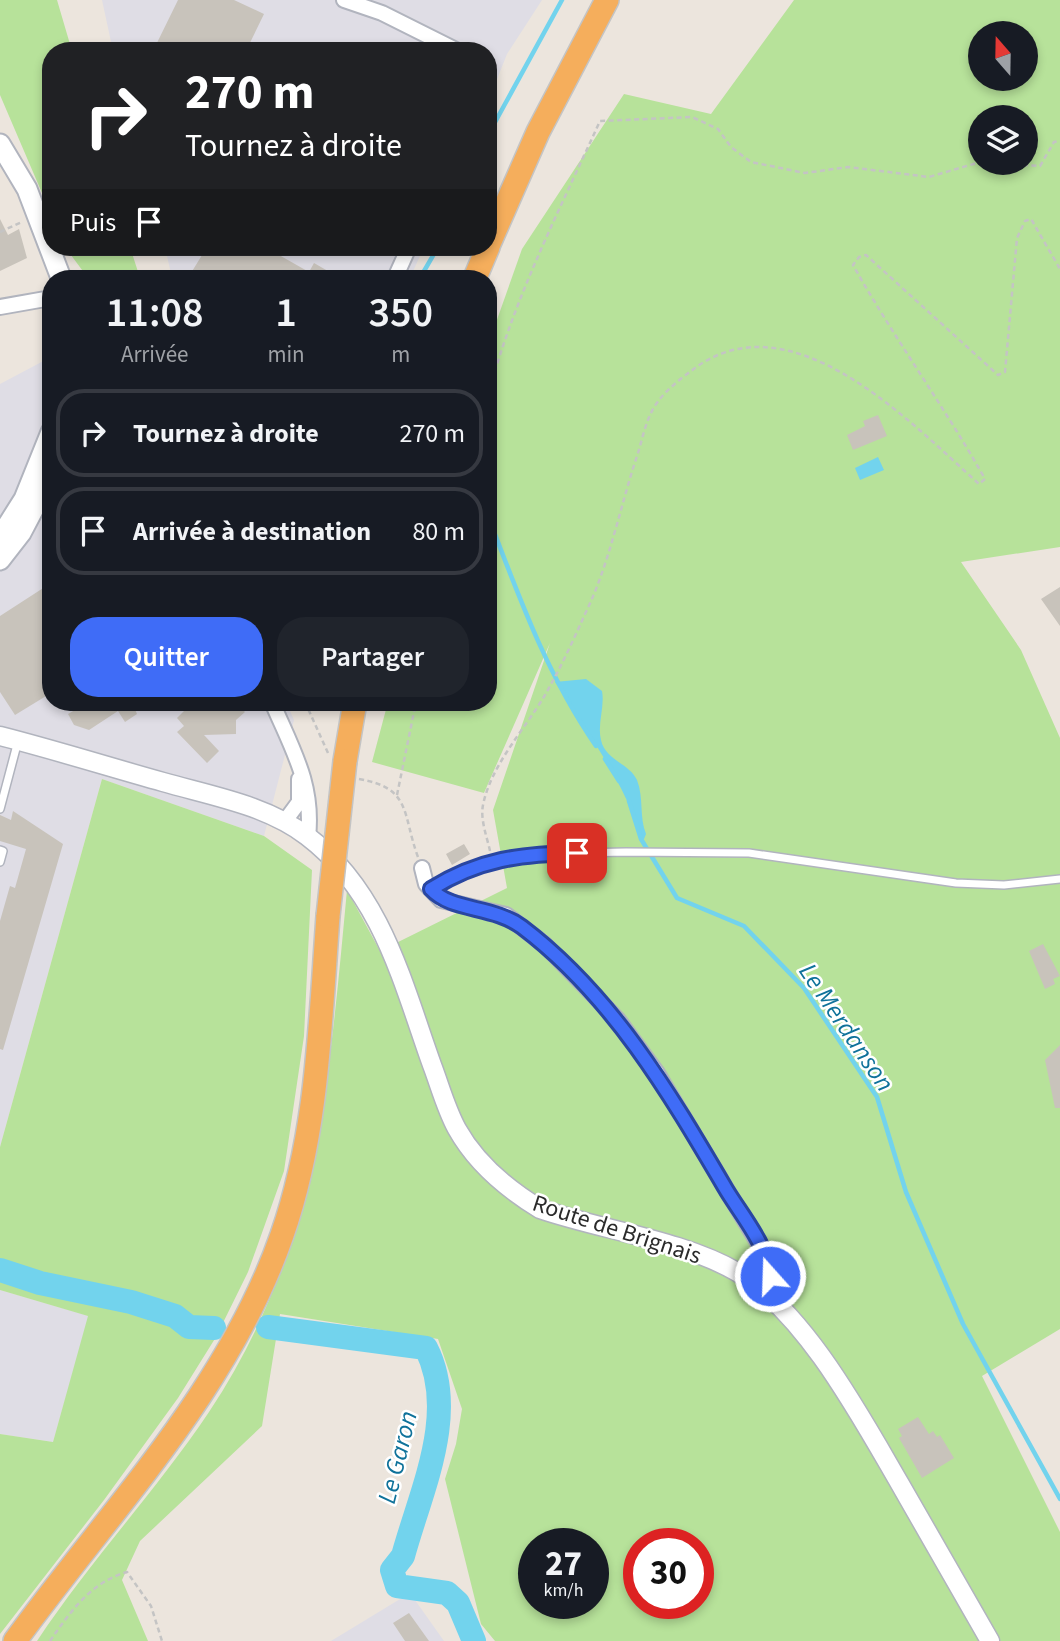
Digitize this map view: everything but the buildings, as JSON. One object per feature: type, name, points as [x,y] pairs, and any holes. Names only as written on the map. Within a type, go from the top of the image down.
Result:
[{"type":"highway","points":[[497,225],[538,132],[607,0]]},
{"type":"highway","points":[[15,1641],[191,1409],[233,1341],[268,1271],[291,1205],[309,1128],[320,1041],[342,764],[353,711]]},
{"type":"main road","points":[[0,145],[42,239]]},
{"type":"main road","points":[[31,216],[42,253]]},
{"type":"main road","points":[[0,537],[24,499],[42,454]]},
{"type":"main road","points":[[0,560],[21,533],[42,493]]},
{"type":"street","points":[[344,0],[382,13],[440,42]]},
{"type":"street","points":[[0,307],[42,300]]},
{"type":"street","points":[[276,711],[306,785],[311,809],[308,837]]},
{"type":"street","name":"Route de Brignais","points":[[0,736],[223,799],[285,821],[308,837],[361,892],[387,939],[457,1129],[494,1175],[540,1209],[701,1256],[737,1272],[762,1290],[809,1341],[868,1428],[990,1641]]},
{"type":"street","points":[[285,821],[299,802],[297,761]]},
{"type":"street","points":[[422,868],[431,889],[441,900],[506,915],[545,945],[618,1020],[657,1073],[769,1261],[770,1276],[762,1290]]},
{"type":"lane","points":[[0,809],[18,741]]},
{"type":"lane","points":[[0,850],[3,850],[0,862]]},
{"type":"lane","points":[[431,889],[476,865],[528,854],[749,853],[956,883],[1004,884],[1060,879]]},
{"type":"path","points":[[497,363],[533,266],[600,121],[692,117],[718,129],[731,147],[751,162],[805,173],[848,167],[929,177],[968,166]]},
{"type":"path","points":[[1038,166],[1054,142],[1060,141]]},
{"type":"path","points":[[0,232],[31,216]]},
{"type":"path","points":[[492,862],[482,815],[488,786],[546,693],[587,611],[604,567],[651,412],[674,384],[706,360],[728,350],[760,347],[828,363],[893,407],[979,484],[985,479],[955,427],[878,311],[853,265],[866,255],[998,375],[1005,372],[1017,238],[1025,221],[1031,219],[1060,269]]},
{"type":"path","points":[[310,711],[342,764],[385,783],[397,795],[422,868]]},
{"type":"path","points":[[397,795],[414,711]]},
{"type":"path","points":[[50,1641],[71,1610],[107,1578],[127,1572],[151,1606],[162,1641]]},
{"type":"shaded area","points":[[102,0],[542,0],[507,54],[497,79],[497,42],[111,42]]},
{"type":"shaded area","points":[[167,256],[420,256],[414,270],[170,270]]},
{"type":"shaded area","points":[[42,362],[42,711],[290,711],[294,720],[264,836],[102,779],[0,1147],[0,384]]},
{"type":"shaded area","points":[[0,1290],[89,1316],[53,1442],[0,1434]]},
{"type":"shaded area","points":[[410,1593],[444,1641],[331,1641]]},
{"type":"green space","points":[[0,0],[57,0],[69,42],[42,42],[42,193],[0,95]]},
{"type":"green space","points":[[794,0],[1060,0],[1060,547],[961,562],[1021,650],[1060,738],[1060,1329],[982,1376],[1060,1532],[1060,1641],[495,1641],[481,1624],[445,1479],[456,1444],[462,1409],[438,1339],[280,1314],[262,1426],[140,1541],[122,1580],[148,1641],[37,1641],[209,1412],[245,1350],[274,1288],[296,1225],[312,1161],[333,1029],[347,890],[380,951],[507,888],[493,810],[550,643],[484,793],[372,762],[386,711],[497,711],[497,320],[522,249],[624,94],[711,114]]},
{"type":"green space","points":[[72,256],[133,256],[137,270],[82,270]]},
{"type":"green space","points":[[102,779],[264,836],[312,870],[304,1036],[284,1171],[248,1272],[216,1337],[178,1398],[104,1500],[0,1634],[0,1434],[53,1442],[88,1316],[0,1290],[0,1147]]},
{"type":"water","points":[[878,457],[884,470],[860,480],[855,468]]},
{"type":"water","points":[[586,679],[602,691],[600,734],[603,747],[629,769],[637,780],[646,834],[644,839],[641,839],[615,777],[555,682]]},
{"type":"waterway","name":"Le Merdanson","points":[[497,119],[562,0]]},
{"type":"waterway","name":"Le Merdanson","points":[[425,270],[433,256]]},
{"type":"waterway","name":"Le Merdanson","points":[[497,539],[548,663],[596,746]]},
{"type":"waterway","name":"Le Merdanson","points":[[605,759],[619,781]]},
{"type":"waterway","name":"Le Merdanson","points":[[629,801],[641,839],[677,898],[744,926],[804,988],[877,1097],[906,1192],[963,1324],[1060,1499]]},
{"type":"waterway","name":"Le Garon","points":[[0,1270],[40,1283],[131,1302],[175,1316],[189,1327],[214,1328]]},
{"type":"waterway","name":"Le Garon","points":[[268,1327],[426,1348],[435,1373],[439,1399],[434,1452],[403,1556],[392,1570],[397,1586],[447,1593],[458,1603],[474,1641]]},
{"type":"route","points":[[577,853],[528,854],[476,865],[431,889],[441,900],[506,915],[545,945],[618,1020],[657,1073],[743,1216],[769,1261],[770,1276]]}]
